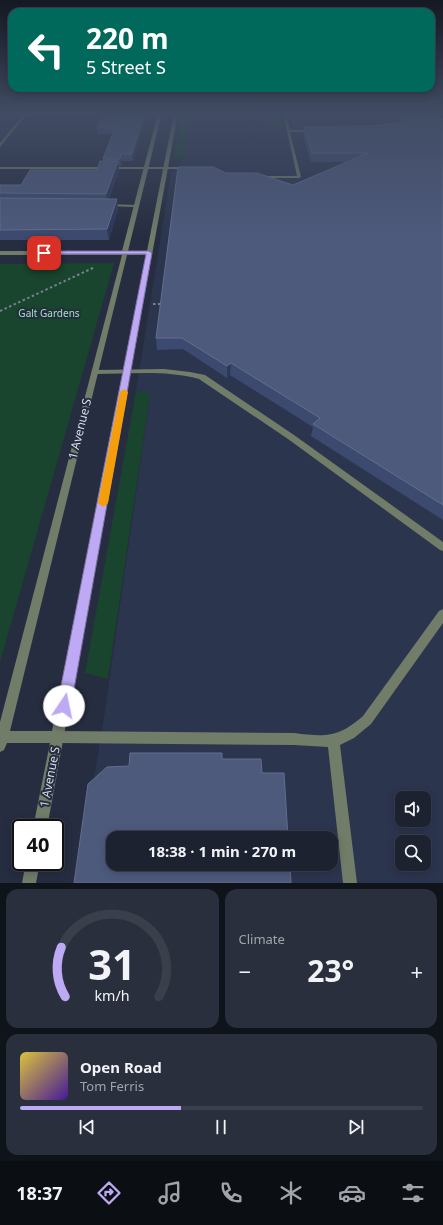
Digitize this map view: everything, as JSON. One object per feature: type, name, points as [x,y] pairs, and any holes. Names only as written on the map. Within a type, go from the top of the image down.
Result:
[{"type":"street","name":"1 Avenue S","points":[[1,740],[150,154]]},
{"type":"street","name":"1 Avenue S","points":[[42,819],[167,154]]},
{"type":"street","points":[[254,177],[299,177],[294,154]]},
{"type":"street","points":[[0,168],[197,168]]},
{"type":"street","points":[[98,205],[136,206]]},
{"type":"street","points":[[0,252],[149,253]]},
{"type":"street","points":[[95,372],[188,374],[202,377],[291,437],[443,547]]},
{"type":"street","points":[[1,740],[58,737],[294,739],[320,742],[340,739],[355,732],[367,720],[443,614]]},
{"type":"street","points":[[333,740],[350,883]]},
{"type":"street","points":[[29,883],[31,871]]},
{"type":"path","points":[[0,311],[95,267]]},
{"type":"path","points":[[153,304],[165,304]]},
{"type":"shaded area","points":[[184,154],[443,154],[443,883],[77,883],[105,711],[150,395],[136,391],[171,173],[182,165]]},
{"type":"green space","points":[[175,154],[184,154],[183,158],[174,158]]},
{"type":"green space","name":"Galt Gardens","points":[[114,263],[0,662],[0,264]]},
{"type":"green space","points":[[136,391],[150,394],[108,679],[85,673]]},
{"type":"building","points":[[105,154],[121,154],[120,159],[103,159]]},
{"type":"building","points":[[365,154],[443,154],[443,505],[313,424],[320,418],[231,363],[227,366],[182,338],[156,338],[178,167],[213,167],[226,173],[257,173],[293,185]]},
{"type":"building","points":[[100,161],[118,161],[106,194],[0,193],[0,185],[21,185],[30,170],[97,170]]},
{"type":"building","points":[[0,198],[117,199],[107,229],[0,230]]},
{"type":"building","points":[[130,753],[222,753],[222,759],[261,759],[262,773],[284,773],[288,831],[106,831],[106,871],[290,871],[291,883],[74,883],[88,784],[107,767],[129,766]]},
{"type":"slow traffic","points":[[103,503],[124,392]]},
{"type":"route","points":[[44,253],[149,253],[64,706]]}]
